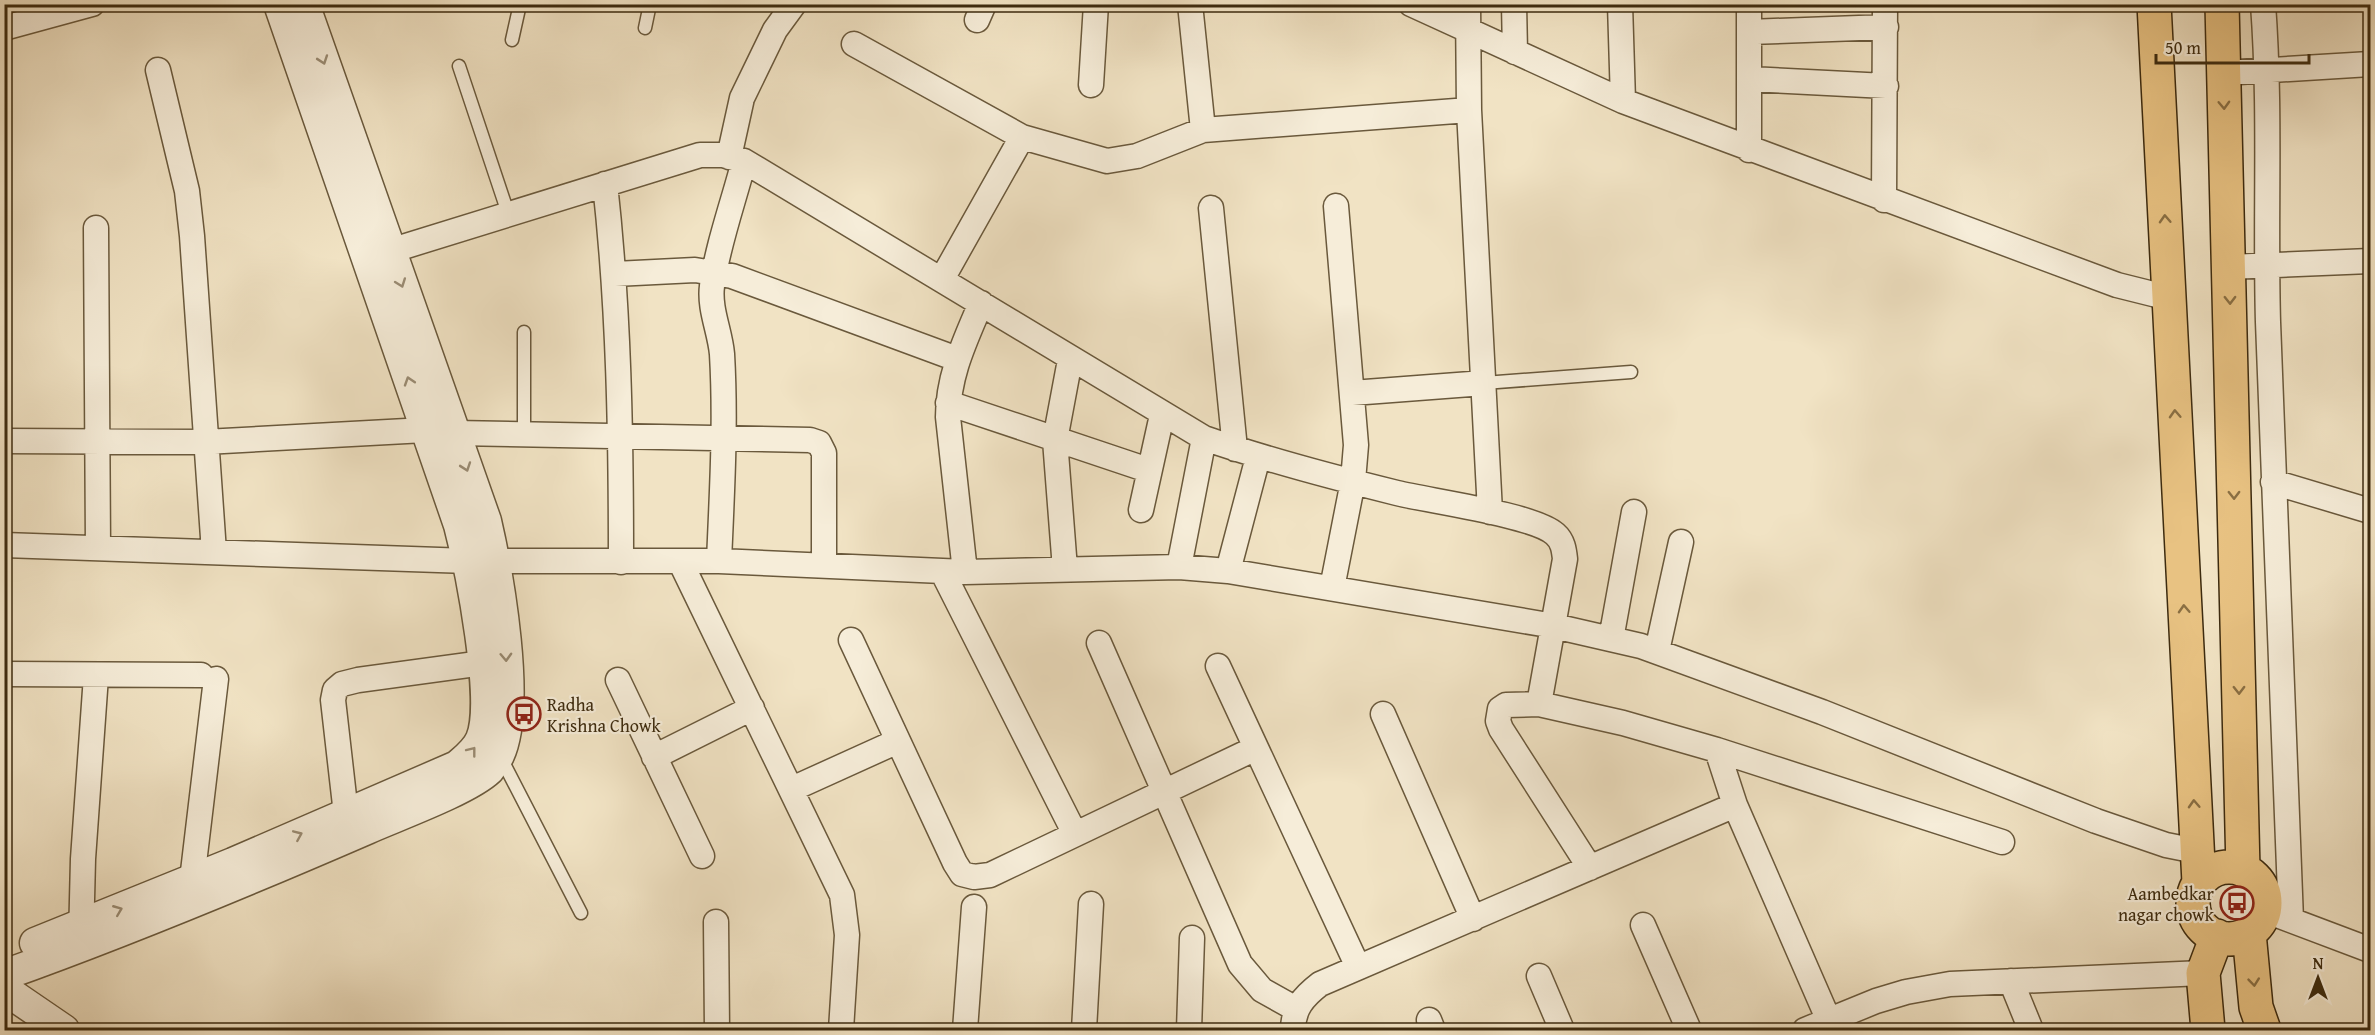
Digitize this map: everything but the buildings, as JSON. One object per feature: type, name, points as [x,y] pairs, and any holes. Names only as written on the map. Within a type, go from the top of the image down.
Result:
[{"type":"highway","points":[[2154,4],[2199,883]]},
{"type":"highway","points":[[2222,4],[2243,870]]},
{"type":"highway","points":[[2255,925],[2207,931],[2195,914],[2194,893],[2199,883],[2213,870],[2233,867],[2243,870],[2261,886],[2265,898],[2255,925],[2256,1007],[2264,1030]]},
{"type":"highway","points":[[2208,1030],[2203,973],[2255,925]]},
{"type":"street","points":[[4,954],[81,937],[204,899],[408,812],[471,782],[489,770],[499,755],[507,714],[502,603],[482,561],[459,525],[279,4]]},
{"type":"street","points":[[4,975],[192,880],[457,766],[471,755],[481,738],[486,714],[482,561],[486,521],[304,4]]},
{"type":"street","points":[[719,561],[724,438],[722,353],[713,312],[712,287],[736,159],[742,98],[775,30],[794,4]]},
{"type":"street","points":[[1091,85],[1096,4]]},
{"type":"street","points":[[1190,4],[1203,130]]},
{"type":"street","points":[[1411,4],[1623,101],[1749,150],[2117,285],[2169,298]]},
{"type":"street","points":[[1468,4],[1469,110],[1490,512]]},
{"type":"street","points":[[1514,4],[1515,52]]},
{"type":"street","points":[[1620,4],[1623,101]]},
{"type":"street","points":[[1749,4],[1749,150]]},
{"type":"street","points":[[2263,4],[2268,70],[2267,265],[2273,482],[2255,925],[2370,950]]},
{"type":"street","points":[[4,28],[83,6]]},
{"type":"street","points":[[1749,32],[1886,16],[1884,200]]},
{"type":"street","points":[[854,44],[1022,137],[1107,161],[1137,156],[1203,130],[1469,110]]},
{"type":"street","points":[[2223,73],[2370,64]]},
{"type":"street","points":[[158,70],[187,191],[214,552]]},
{"type":"street","points":[[1750,79],[1886,86]]},
{"type":"street","points":[[942,279],[1022,137]]},
{"type":"street","points":[[390,251],[700,155],[736,159],[942,279],[1070,360],[1204,438],[1258,457],[1397,493],[1490,512],[1542,527],[1556,534],[1563,546],[1565,559],[1539,704]]},
{"type":"street","points":[[605,184],[615,273],[621,438],[621,562]]},
{"type":"street","points":[[1332,588],[1353,480],[1356,445],[1336,206]]},
{"type":"street","points":[[1211,208],[1235,449]]},
{"type":"street","points":[[96,228],[98,548]]},
{"type":"street","points":[[2229,267],[2370,261]]},
{"type":"street","points":[[615,273],[695,270],[716,272],[957,359]]},
{"type":"street","points":[[981,303],[957,359],[950,382],[948,403],[954,571],[1075,834]]},
{"type":"street","points":[[1065,569],[1055,440],[1070,360]]},
{"type":"street","points":[[1352,393],[1484,383]]},
{"type":"street","points":[[948,403],[1148,470]]},
{"type":"street","points":[[1141,510],[1162,415]]},
{"type":"street","points":[[4,441],[205,442],[425,430]]},
{"type":"street","points":[[455,433],[810,440],[819,443],[824,453],[824,565]]},
{"type":"street","points":[[1179,567],[1204,438]]},
{"type":"street","points":[[1228,571],[1258,457]]},
{"type":"street","points":[[2273,482],[2370,511]]},
{"type":"street","points":[[1611,639],[1634,512]]},
{"type":"street","points":[[1657,651],[1681,542]]},
{"type":"street","points":[[4,545],[482,561],[719,561],[954,571],[1179,567],[1228,571],[1554,626],[1657,651],[1833,716],[2097,821],[2166,845],[2196,851]]},
{"type":"street","points":[[680,561],[842,895],[847,935],[842,1030]]},
{"type":"street","points":[[851,640],[962,874],[974,877],[990,874],[1256,748]]},
{"type":"street","points":[[1100,643],[1240,964],[1262,990],[1294,1020],[1305,995],[1320,984],[1735,805]]},
{"type":"street","points":[[346,814],[333,700],[335,690],[342,684],[358,680],[483,663]]},
{"type":"street","points":[[1218,666],[1358,967]]},
{"type":"street","points":[[4,674],[208,677],[192,880]]},
{"type":"street","points":[[81,937],[96,676]]},
{"type":"street","points":[[618,680],[702,856]]},
{"type":"street","points":[[1590,868],[1498,721],[1500,710],[1506,705],[1539,704],[1623,723],[1717,750],[2002,842]]},
{"type":"street","points":[[654,757],[752,708]]},
{"type":"street","points":[[1383,714],[1473,919]]},
{"type":"street","points":[[792,789],[898,741]]},
{"type":"street","points":[[1717,750],[1735,805],[1831,1025]]},
{"type":"street","points":[[1084,1030],[1091,904]]},
{"type":"street","points":[[965,1030],[974,907]]},
{"type":"street","points":[[716,921],[717,1030]]},
{"type":"street","points":[[1643,925],[1689,1030]]},
{"type":"street","points":[[1189,1030],[1192,938]]},
{"type":"street","points":[[1804,1030],[1831,1025],[1906,992],[1950,984],[2203,973]]},
{"type":"street","points":[[1539,976],[1562,1030]]},
{"type":"street","points":[[2011,981],[2031,1030]]},
{"type":"street","points":[[4,989],[64,1030]]},
{"type":"lane","points":[[512,40],[520,4]]},
{"type":"lane","points":[[645,28],[650,4]]},
{"type":"lane","points":[[459,66],[508,213]]},
{"type":"lane","points":[[524,332],[524,435]]},
{"type":"lane","points":[[1484,383],[1631,372]]},
{"type":"lane","points":[[499,755],[581,913]]},
{"type":"place","name":"Radha Krishna Chowk","points":[[524,714]]},
{"type":"place","name":"Aambedkar nagar chowk","points":[[2237,903]]}]
